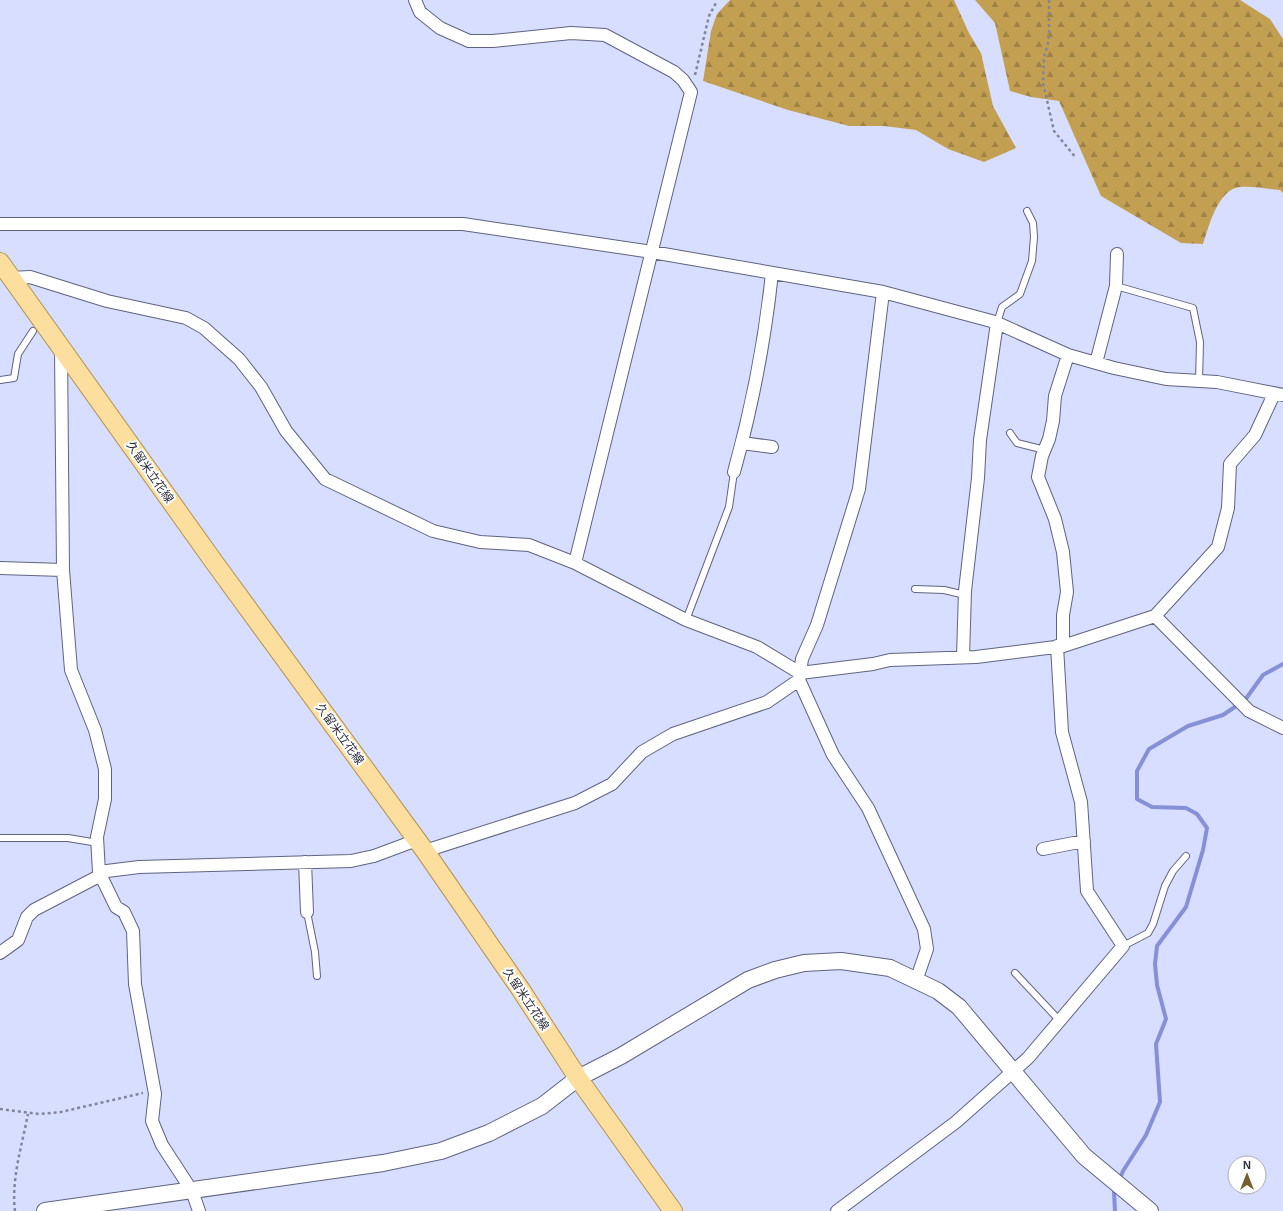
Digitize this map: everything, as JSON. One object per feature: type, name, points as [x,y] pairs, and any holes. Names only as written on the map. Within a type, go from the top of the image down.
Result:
[{"type":"main road","name":"久留米立花線","points":[[0,262],[214,562],[421,846],[521,990],[578,1078],[673,1211]]},
{"type":"street","points":[[415,0],[420,12],[440,28],[469,41],[493,41],[571,33],[605,35],[674,72],[683,80],[690,92],[575,563]]},
{"type":"street","points":[[0,224],[463,224],[652,252],[883,292],[997,323],[1068,355],[1096,363],[1166,379],[1217,382],[1279,394],[1255,435],[1230,464],[1228,508],[1218,547],[1155,616],[1060,646],[963,657],[890,660],[799,677],[767,702],[673,734],[642,752],[612,784],[575,803],[421,846],[351,861],[138,867],[100,874],[34,910],[27,917],[18,940],[0,953]]},
{"type":"street","points":[[1096,363],[1116,286],[1118,264],[1117,254]]},
{"type":"street","points":[[734,472],[742,443],[766,326],[772,273]]},
{"type":"street","points":[[11,278],[30,277],[107,301],[186,318],[204,328],[239,359],[261,387],[286,431],[325,479],[433,532],[480,542],[529,546],[575,563],[686,620],[757,647],[799,677],[834,755],[868,808],[924,929],[927,950],[916,981]]},
{"type":"street","points":[[799,677],[802,659],[818,625],[859,489],[883,292]]},
{"type":"street","points":[[963,657],[965,594],[978,478],[980,440],[997,323]]},
{"type":"street","points":[[61,346],[62,570],[71,670],[95,730],[105,769],[105,799],[97,837],[100,874],[116,907],[124,912],[133,931],[135,984],[155,1091],[152,1121],[162,1145],[192,1191],[199,1211]]},
{"type":"street","points":[[837,1211],[956,1122],[1014,1072],[1028,1058],[1123,946],[1087,891],[1081,802],[1062,732],[1060,646],[1067,592],[1063,552],[1055,519],[1038,477],[1053,421],[1055,396],[1068,355]]},
{"type":"street","points":[[742,443],[772,447]]},
{"type":"street","points":[[0,568],[62,570]]},
{"type":"street","points":[[1155,616],[1249,711],[1283,728]]},
{"type":"street","points":[[1043,849],[1084,841]]},
{"type":"street","points":[[305,862],[307,912]]},
{"type":"street","points":[[45,1211],[383,1163],[441,1151],[489,1133],[542,1106],[578,1078],[621,1056],[748,980],[775,970],[804,963],[841,961],[890,968],[938,991],[959,1007],[1084,1156],[1150,1211]]},
{"type":"lane","points":[[997,323],[1002,307],[1020,294],[1032,261],[1034,237],[1033,223],[1027,211]]},
{"type":"lane","points":[[1116,286],[1193,308],[1200,342],[1199,381]]},
{"type":"lane","points":[[0,380],[11,380],[14,378],[18,354],[33,331]]},
{"type":"lane","points":[[1010,433],[1017,443],[1045,450]]},
{"type":"lane","points":[[686,620],[729,507],[734,472]]},
{"type":"lane","points":[[915,589],[944,590],[965,594]]},
{"type":"lane","points":[[0,838],[68,838],[98,843]]},
{"type":"lane","points":[[1123,946],[1148,933],[1153,924],[1165,886],[1173,871],[1186,856]]},
{"type":"lane","points":[[307,912],[315,952],[317,976]]},
{"type":"lane","points":[[1015,973],[1060,1021]]},
{"type":"path","points":[[1049,0],[1049,38],[1044,58],[1043,83],[1054,131],[1076,158]]},
{"type":"path","points":[[690,92],[709,16],[717,1]]},
{"type":"path","points":[[0,1109],[28,1114],[61,1112],[134,1093],[155,1091]]},
{"type":"path","points":[[15,1211],[15,1183],[28,1114]]},
{"type":"green space","points":[[730,0],[954,0],[969,33],[981,53],[993,106],[1016,148],[984,162],[948,149],[916,130],[884,126],[849,126],[788,110],[703,81],[711,31],[717,14]]},
{"type":"green space","points":[[975,0],[1240,0],[1270,19],[1283,39],[1283,193],[1280,190],[1255,187],[1240,187],[1232,189],[1220,201],[1203,244],[1181,243],[1101,196],[1059,101],[1031,97],[1010,91],[995,23]]},
{"type":"waterway","points":[[1119,1181],[1123,1171],[1146,1135],[1160,1102],[1156,1044],[1166,1019],[1157,985],[1155,964],[1157,946],[1186,907],[1203,850],[1207,828],[1197,814],[1186,808],[1152,807],[1137,799],[1137,771],[1149,749],[1188,726],[1223,715],[1245,700],[1263,675],[1283,664]]},
{"type":"waterway","points":[[1115,1211],[1114,1192],[1116,1187]]}]
